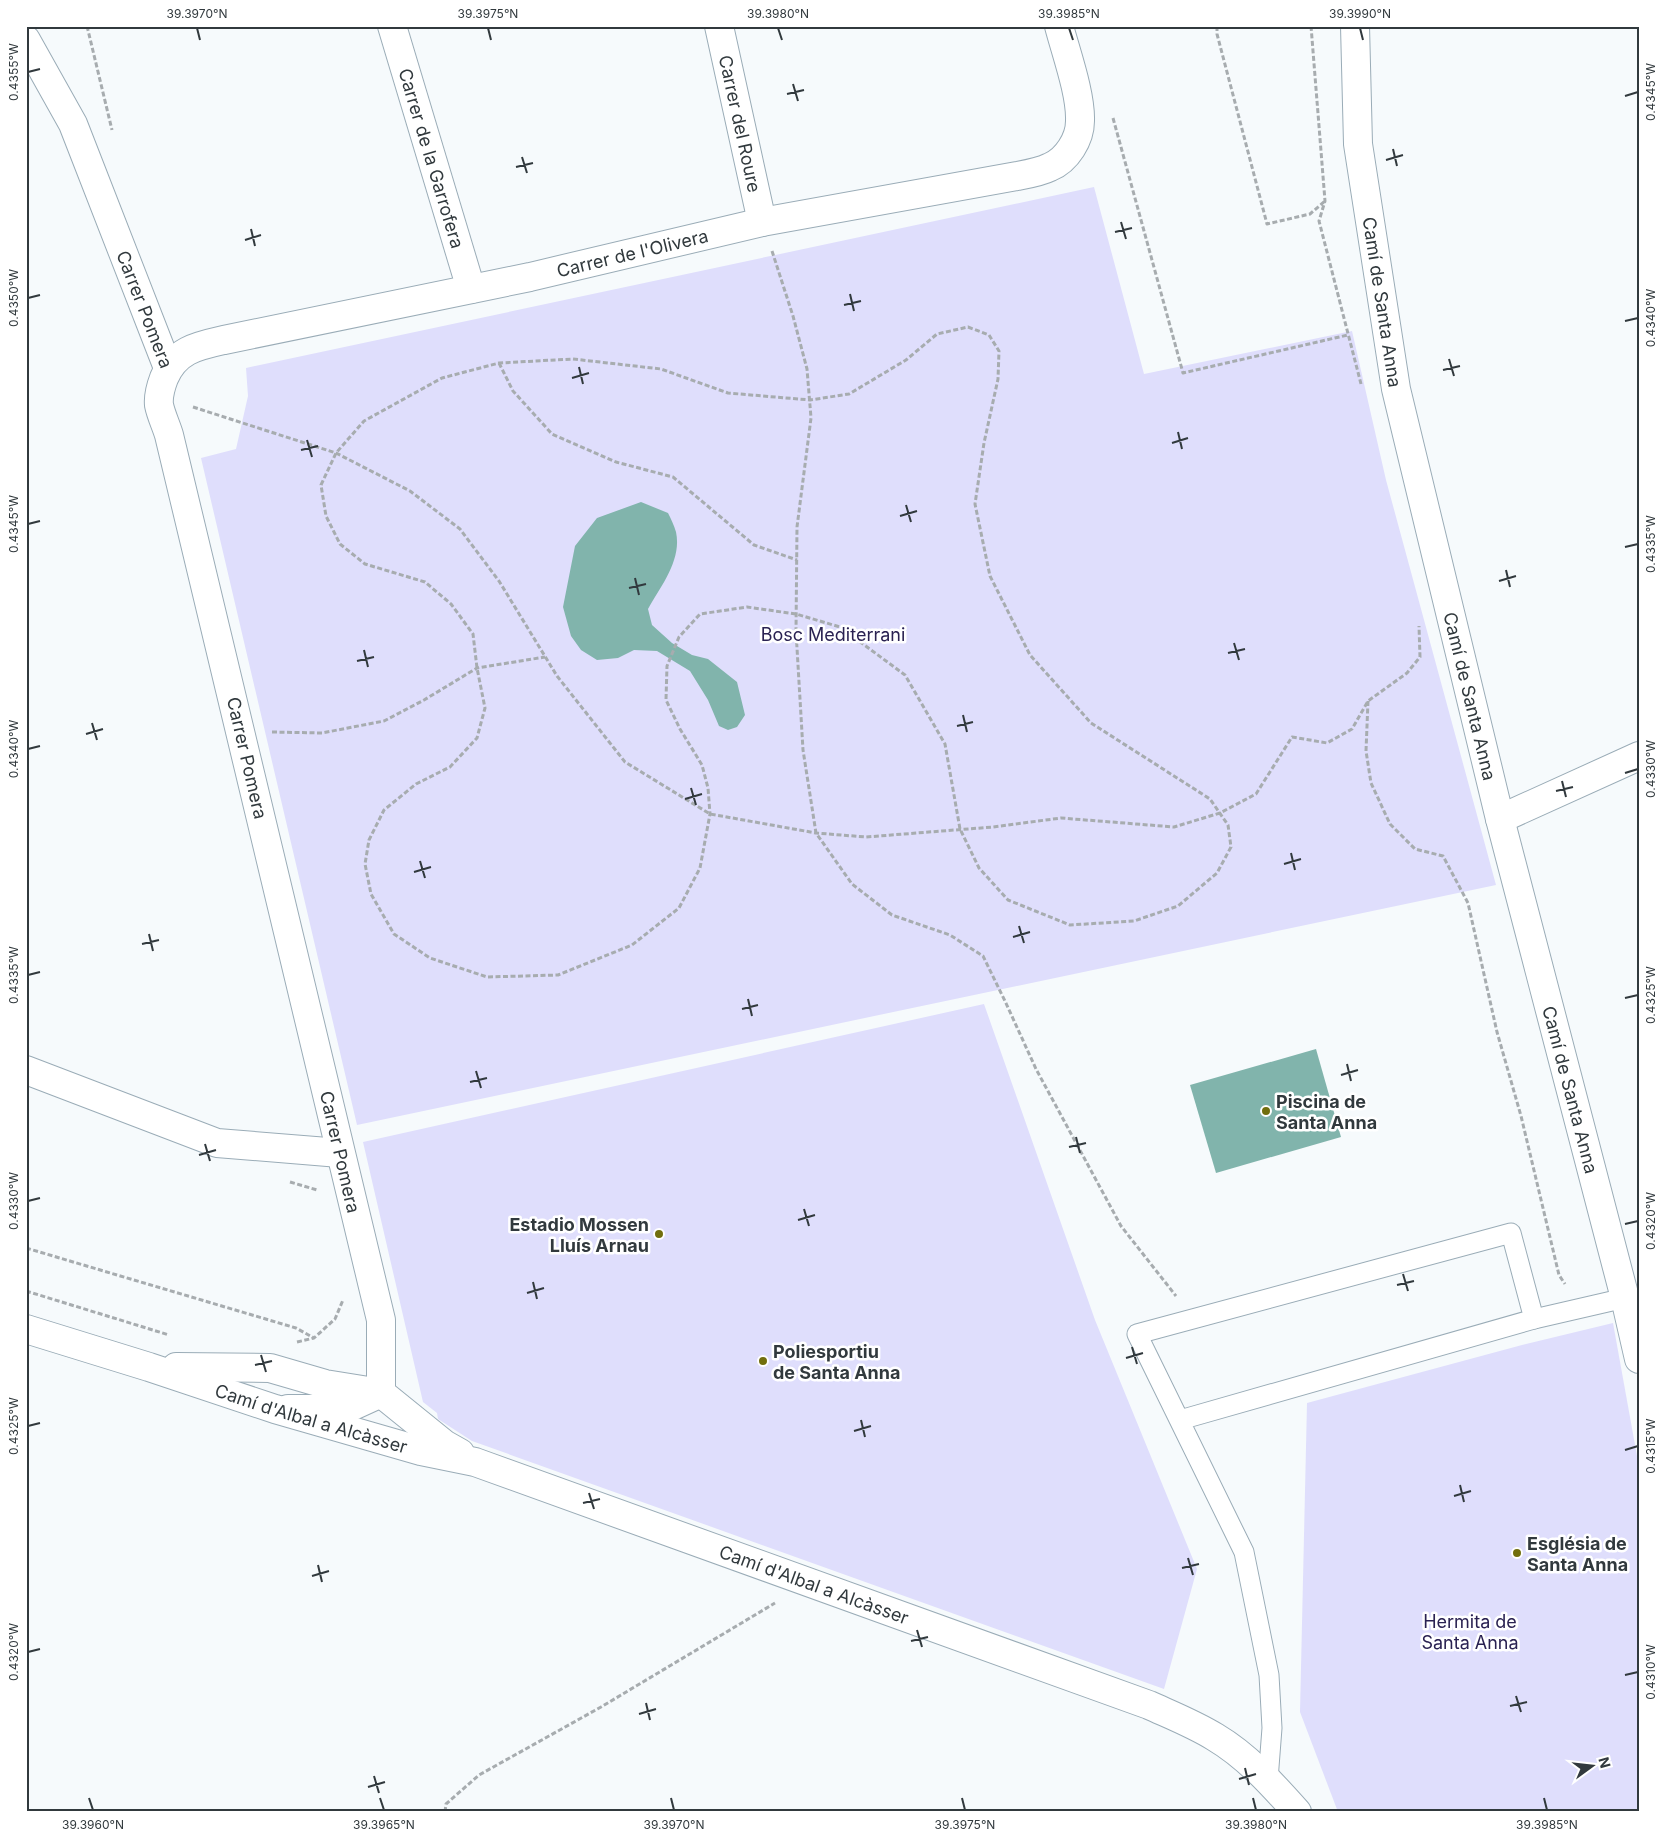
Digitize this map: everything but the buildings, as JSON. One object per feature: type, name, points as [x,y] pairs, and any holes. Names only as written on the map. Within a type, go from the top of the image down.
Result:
[{"type":"street","name":"Carrer de la Garrofera","points":[[392,26],[471,288]]},
{"type":"street","name":"Carrer del Roure","points":[[719,26],[762,222]]},
{"type":"street","name":"Carrer de l'Olivera","points":[[168,368],[180,355],[196,346],[530,277],[762,222],[1034,173],[1052,167],[1066,155],[1076,140],[1081,122],[1079,104],[1059,26]]},
{"type":"street","name":"Camí de Santa Anna","points":[[1355,26],[1358,144],[1396,389],[1500,819],[1625,1298],[1639,1359]]},
{"type":"street","name":"Carrer Pomera","points":[[26,40],[73,124],[168,368],[161,386],[159,404],[220,646],[381,1320],[380,1393]]},
{"type":"street","points":[[1500,819],[1639,756]]},
{"type":"street","points":[[26,1070],[217,1143],[340,1153]]},
{"type":"street","name":"Camí d'Albal a Alcàsser","points":[[26,1328],[275,1409],[421,1451],[475,1462],[1149,1704],[1214,1736],[1232,1748],[1268,1780],[1296,1812]]},
{"type":"street","name":"Camí d'Albal a Alcàsser","points":[[150,1367],[270,1368],[325,1384],[380,1393],[444,1444],[475,1462]]},
{"type":"street","points":[[275,1409],[346,1409],[380,1393]]},
{"type":"lane","points":[[1268,1780],[1272,1728],[1269,1675],[1244,1552],[1137,1334],[1511,1233],[1534,1319]]},
{"type":"lane","points":[[1180,1420],[1534,1319],[1625,1298]]},
{"type":"path","points":[[87,26],[112,132]]},
{"type":"path","points":[[1217,26],[1217,34],[1267,224],[1310,214],[1325,201]]},
{"type":"path","points":[[1311,26],[1325,201],[1320,221],[1363,393]]},
{"type":"path","points":[[1111,111],[1183,373],[1348,336]]},
{"type":"path","points":[[771,248],[793,316],[807,370],[810,400],[811,418],[797,527],[796,614],[803,750],[816,833],[852,884],[892,915],[950,934],[983,956],[1036,1069],[1121,1226],[1194,1318]]},
{"type":"path","points":[[968,327],[989,335],[999,352],[998,379],[984,443],[975,504],[990,576],[1030,655],[1092,722],[1210,800],[1220,813],[1228,825],[1231,847],[1217,873],[1178,906],[1134,921],[1070,925],[1008,900],[979,868],[960,830],[945,744],[905,675],[840,628],[796,614],[747,607],[700,614],[679,637],[667,666],[666,700],[680,729],[702,765],[708,788],[710,814],[700,868],[679,908],[632,945],[558,975],[487,977],[430,958],[394,934],[371,894],[365,864],[369,840],[384,810],[416,784],[450,767],[477,738],[485,708],[473,634],[451,604],[426,582],[365,564],[340,544],[326,516],[321,485],[336,453],[364,421],[442,378],[499,363],[573,359],[661,369],[728,393],[810,400],[849,394],[906,360],[937,334],[968,327]]},
{"type":"path","points":[[499,363],[514,391],[552,434],[616,462],[673,477],[754,545],[797,560]]},
{"type":"path","points":[[192,407],[336,453],[410,491],[460,529],[499,581],[557,676],[624,762],[710,814],[816,833],[866,837],[993,827],[1061,818],[1174,827],[1220,813],[1256,794],[1292,737],[1327,743],[1352,729],[1368,701],[1407,673],[1420,657],[1419,624]]},
{"type":"path","points":[[268,732],[322,733],[384,721],[424,700],[477,668],[545,657]]},
{"type":"path","points":[[1368,701],[1366,751],[1370,783],[1390,824],[1415,849],[1443,856],[1468,903],[1497,1032],[1521,1116],[1560,1275],[1578,1309]]},
{"type":"path","points":[[282,1180],[319,1190]]},
{"type":"path","points":[[26,1248],[296,1328],[314,1338]]},
{"type":"path","points":[[26,1291],[170,1336]]},
{"type":"path","points":[[289,1344],[314,1338],[335,1319],[344,1298]]},
{"type":"path","points":[[445,1812],[446,1804],[479,1775],[601,1707],[810,1582]]},
{"type":"green space","name":"Bosc Mediterrani","points":[[1094,187],[1144,374],[1352,331],[1386,480],[1496,885],[357,1125],[201,458],[236,449],[248,396],[246,368]]},
{"type":"green space","name":"Poliesportiu de Santa Anna","points":[[984,1004],[1095,1320],[1197,1569],[1164,1689],[472,1441],[438,1419],[437,1413],[423,1402],[363,1142]]},
{"type":"green space","name":"Hermita de Santa Anna","points":[[1613,1323],[1639,1467],[1639,1812],[1338,1812],[1300,1712],[1307,1403],[1522,1345]]},
{"type":"shaded area","points":[[641,502],[668,513],[676,532],[677,542],[673,563],[648,609],[652,625],[672,643],[692,655],[708,659],[737,682],[745,715],[737,727],[728,730],[719,726],[708,700],[690,671],[657,651],[634,650],[618,658],[597,660],[581,650],[571,636],[563,607],[575,546],[597,518]]},
{"type":"shaded area","name":"Piscina de Santa Anna","points":[[1316,1049],[1341,1137],[1216,1173],[1190,1085]]},
{"type":"place","name":"Piscina de Santa Anna","points":[[1266,1111]]},
{"type":"place","name":"Estadio Mossen Lluís Arnau","points":[[659,1234]]},
{"type":"place","name":"Poliesportiu de Santa Anna","points":[[763,1361]]},
{"type":"place","name":"Església de Santa Anna","points":[[1517,1553]]}]
